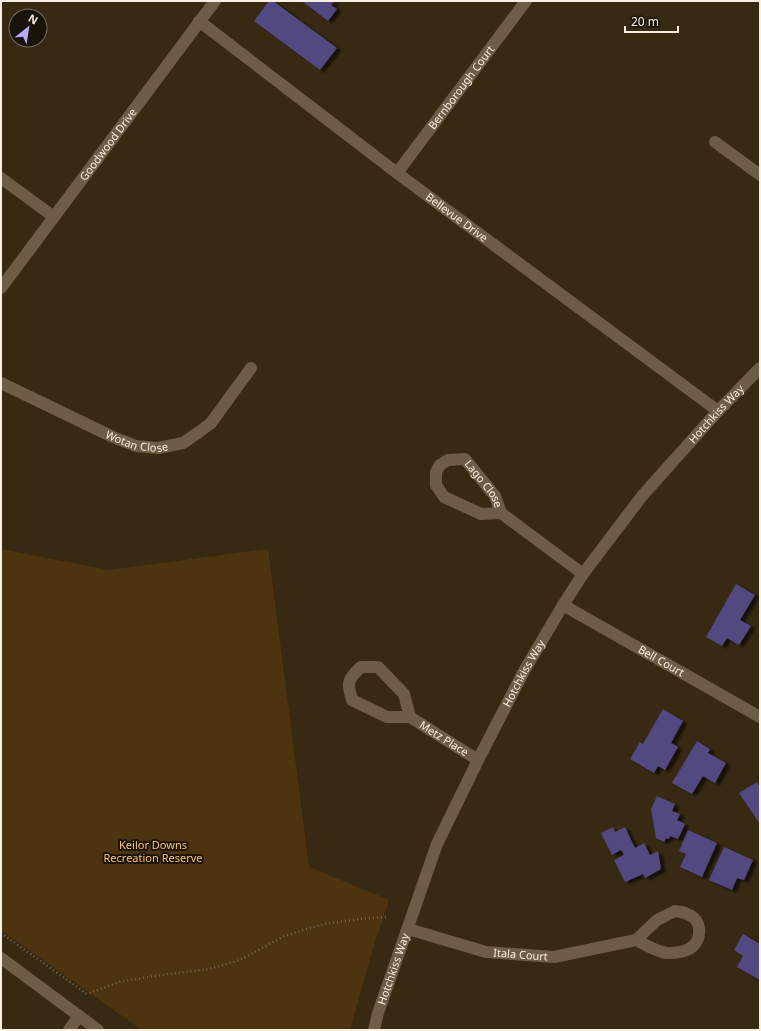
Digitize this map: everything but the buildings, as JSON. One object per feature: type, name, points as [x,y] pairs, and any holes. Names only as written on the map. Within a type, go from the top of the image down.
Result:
[{"type":"street","name":"Goodwood Drive","points":[[1,288],[214,1]]},
{"type":"street","name":"Bernborough Court","points":[[397,173],[526,1]]},
{"type":"street","name":"Bellevue Drive","points":[[199,21],[397,173],[718,411]]},
{"type":"street","points":[[715,142],[760,175]]},
{"type":"street","points":[[1,178],[54,217]]},
{"type":"street","name":"Wotan Close","points":[[1,383],[113,437],[136,446],[158,448],[183,442],[210,423],[251,368]]},
{"type":"street","name":"Hotchkiss Way","points":[[374,1030],[378,1014],[437,844],[524,671],[583,574],[642,496],[718,411],[760,368]]},
{"type":"street","name":"Lago Close","points":[[501,513],[481,514],[444,497],[436,485],[436,472],[440,465],[448,460],[465,459],[495,496],[501,513],[583,574]]},
{"type":"street","name":"Bell Court","points":[[563,605],[760,717]]},
{"type":"street","name":"Metz Place","points":[[410,717],[404,694],[378,667],[361,667],[352,676],[349,687],[352,700],[387,717],[410,717],[478,760]]},
{"type":"street","points":[[675,911],[688,914],[697,920],[700,928],[698,939],[690,948],[683,951],[667,953],[636,940],[656,920],[675,911]]},
{"type":"street","name":"Itala Court","points":[[408,929],[486,952],[554,958],[636,940]]},
{"type":"street","points":[[1,958],[98,1030]]},
{"type":"street","points":[[69,1030],[79,1016]]},
{"type":"path","points":[[1,933],[87,994],[119,982],[209,969],[240,960],[284,936],[324,924],[386,917]]},
{"type":"green space","name":"Keilor Downs Recreation Reserve","points":[[1,549],[109,570],[268,549],[309,867],[389,900],[375,942],[350,1030],[142,1030],[1,930]]}]
